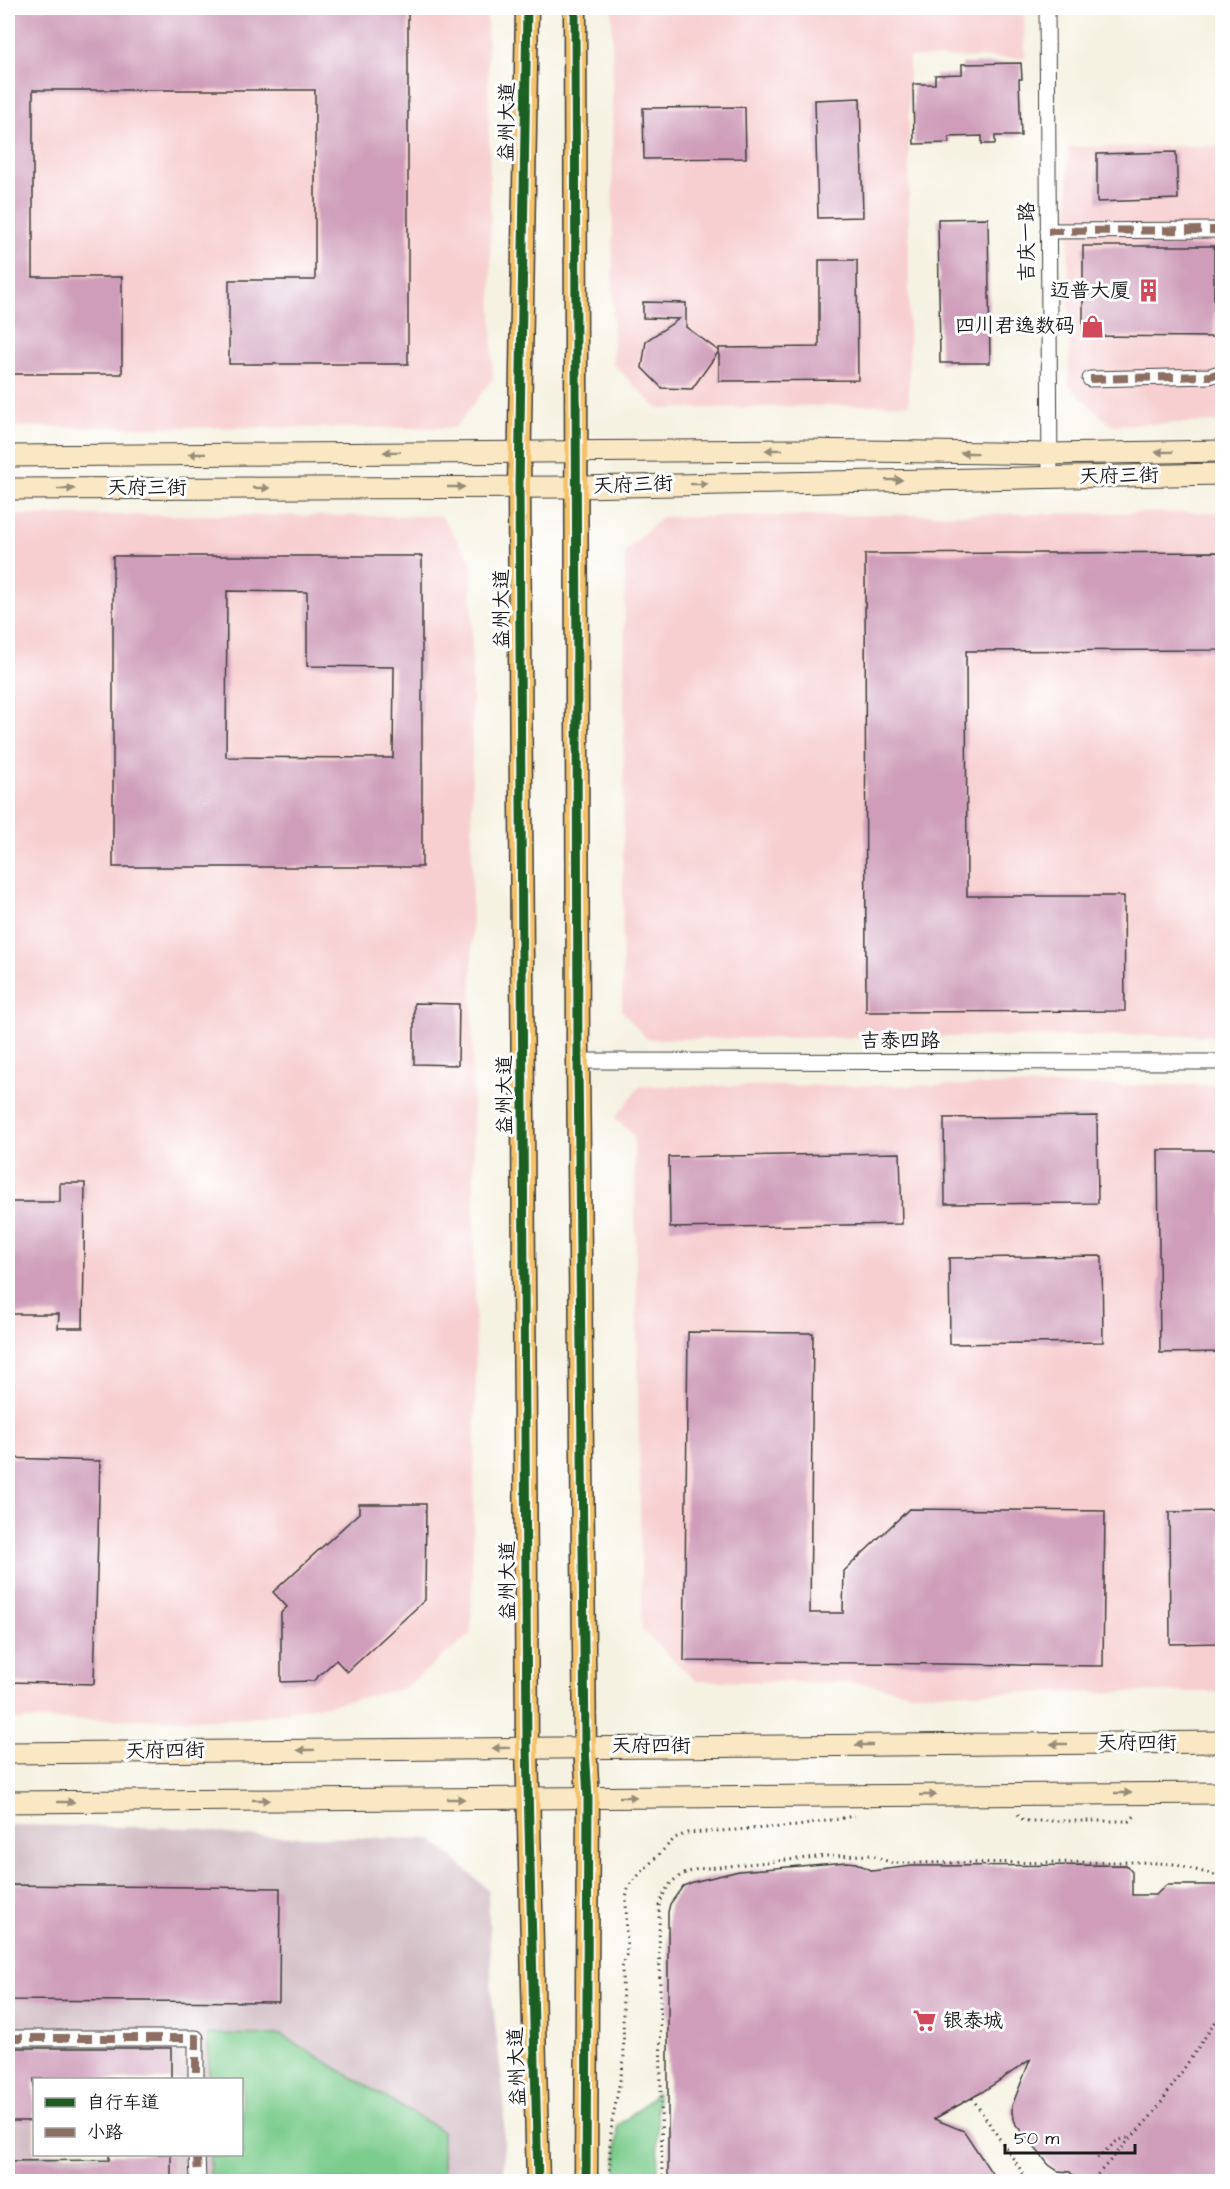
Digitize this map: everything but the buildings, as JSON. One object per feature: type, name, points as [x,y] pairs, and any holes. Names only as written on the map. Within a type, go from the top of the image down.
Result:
[{"type":"main road","name":"益州大道","points":[[527,8],[519,487],[527,1747],[538,2181]]},
{"type":"main road","points":[[575,8],[578,1061],[585,1747],[588,1798],[586,2181]]},
{"type":"street","name":"吉庆一路","points":[[1047,8],[1050,477]]},
{"type":"street","points":[[1048,231],[1222,230]]},
{"type":"street","points":[[1090,379],[1210,376],[1222,372]]},
{"type":"street","name":"天府三街","points":[[8,456],[802,450],[1049,454],[1222,452]]},
{"type":"street","name":"天府三街","points":[[8,489],[578,487],[1222,474]]},
{"type":"street","name":"吉泰四路","points":[[578,1061],[1222,1062]]},
{"type":"street","name":"天府四街","points":[[8,1753],[1222,1742]]},
{"type":"street","points":[[8,1802],[1222,1792]]},
{"type":"street","points":[[8,2038],[196,2038],[196,2078]]},
{"type":"street","points":[[197,2156],[198,2181]]},
{"type":"path","points":[[1016,1812],[1024,1821],[1130,1821],[1138,1812]]},
{"type":"path","points":[[610,2181],[612,2121],[624,2060],[622,1968],[627,1953],[626,1898],[629,1885],[675,1838],[687,1833],[798,1826],[855,1816]]},
{"type":"path","points":[[662,2181],[659,1906],[670,1882],[680,1874],[698,1869],[827,1856],[873,1855],[891,1863],[1139,1862],[1173,1864],[1222,1877]]},
{"type":"path","points":[[1088,2181],[1097,2175],[1165,2099],[1222,2012]]},
{"type":"path","points":[[972,2098],[1029,2181]]},
{"type":"path","points":[[1097,2158],[1117,2141],[1133,2136]]},
{"type":"path","points":[[1218,2181],[1222,2176]]},
{"type":"shaded area","points":[[8,8],[487,8],[493,378],[455,428],[8,427]]},
{"type":"shaded area","points":[[612,8],[1024,8],[1025,58],[909,57],[909,404],[658,409],[613,364]]},
{"type":"shaded area","points":[[1222,146],[1222,422],[1111,425],[1069,386],[1068,147]]},
{"type":"shaded area","points":[[1222,512],[1222,1035],[647,1039],[622,1011],[625,552],[661,517]]},
{"type":"shaded area","points":[[8,515],[441,516],[472,562],[472,996],[476,1395],[471,1634],[404,1688],[333,1704],[243,1719],[8,1720]]},
{"type":"shaded area","points":[[1222,1085],[1222,1692],[912,1693],[861,1683],[696,1681],[642,1630],[634,1136],[615,1118],[640,1086]]},
{"type":"shaded area","points":[[8,1825],[193,1828],[239,1836],[432,1839],[488,1890],[492,1997],[504,2099],[504,2181],[8,2182]]},
{"type":"green space","points":[[208,2034],[281,2035],[442,2131],[442,2181],[210,2181],[210,2156],[243,2156],[243,2078],[209,2078]]},
{"type":"green space","points":[[657,2093],[658,2181],[621,2181],[616,2177],[618,2126]]},
{"type":"marked path","points":[[1048,231],[1222,230]]},
{"type":"marked path","points":[[1090,379],[1210,376],[1222,372]]},
{"type":"marked path","points":[[8,2038],[196,2038],[196,2078]]},
{"type":"marked path","points":[[197,2156],[198,2182]]},
{"type":"cycle path","points":[[527,8],[519,487],[527,1747],[538,2182]]},
{"type":"cycle path","points":[[575,8],[578,1061],[585,1747],[588,1798],[586,2182]]},
{"type":"place","name":"迈普大厦","points":[[1148,291]]},
{"type":"place","name":"四川君逸数码","points":[[1093,326]]},
{"type":"place","name":"银泰城","points":[[925,2021]]}]
